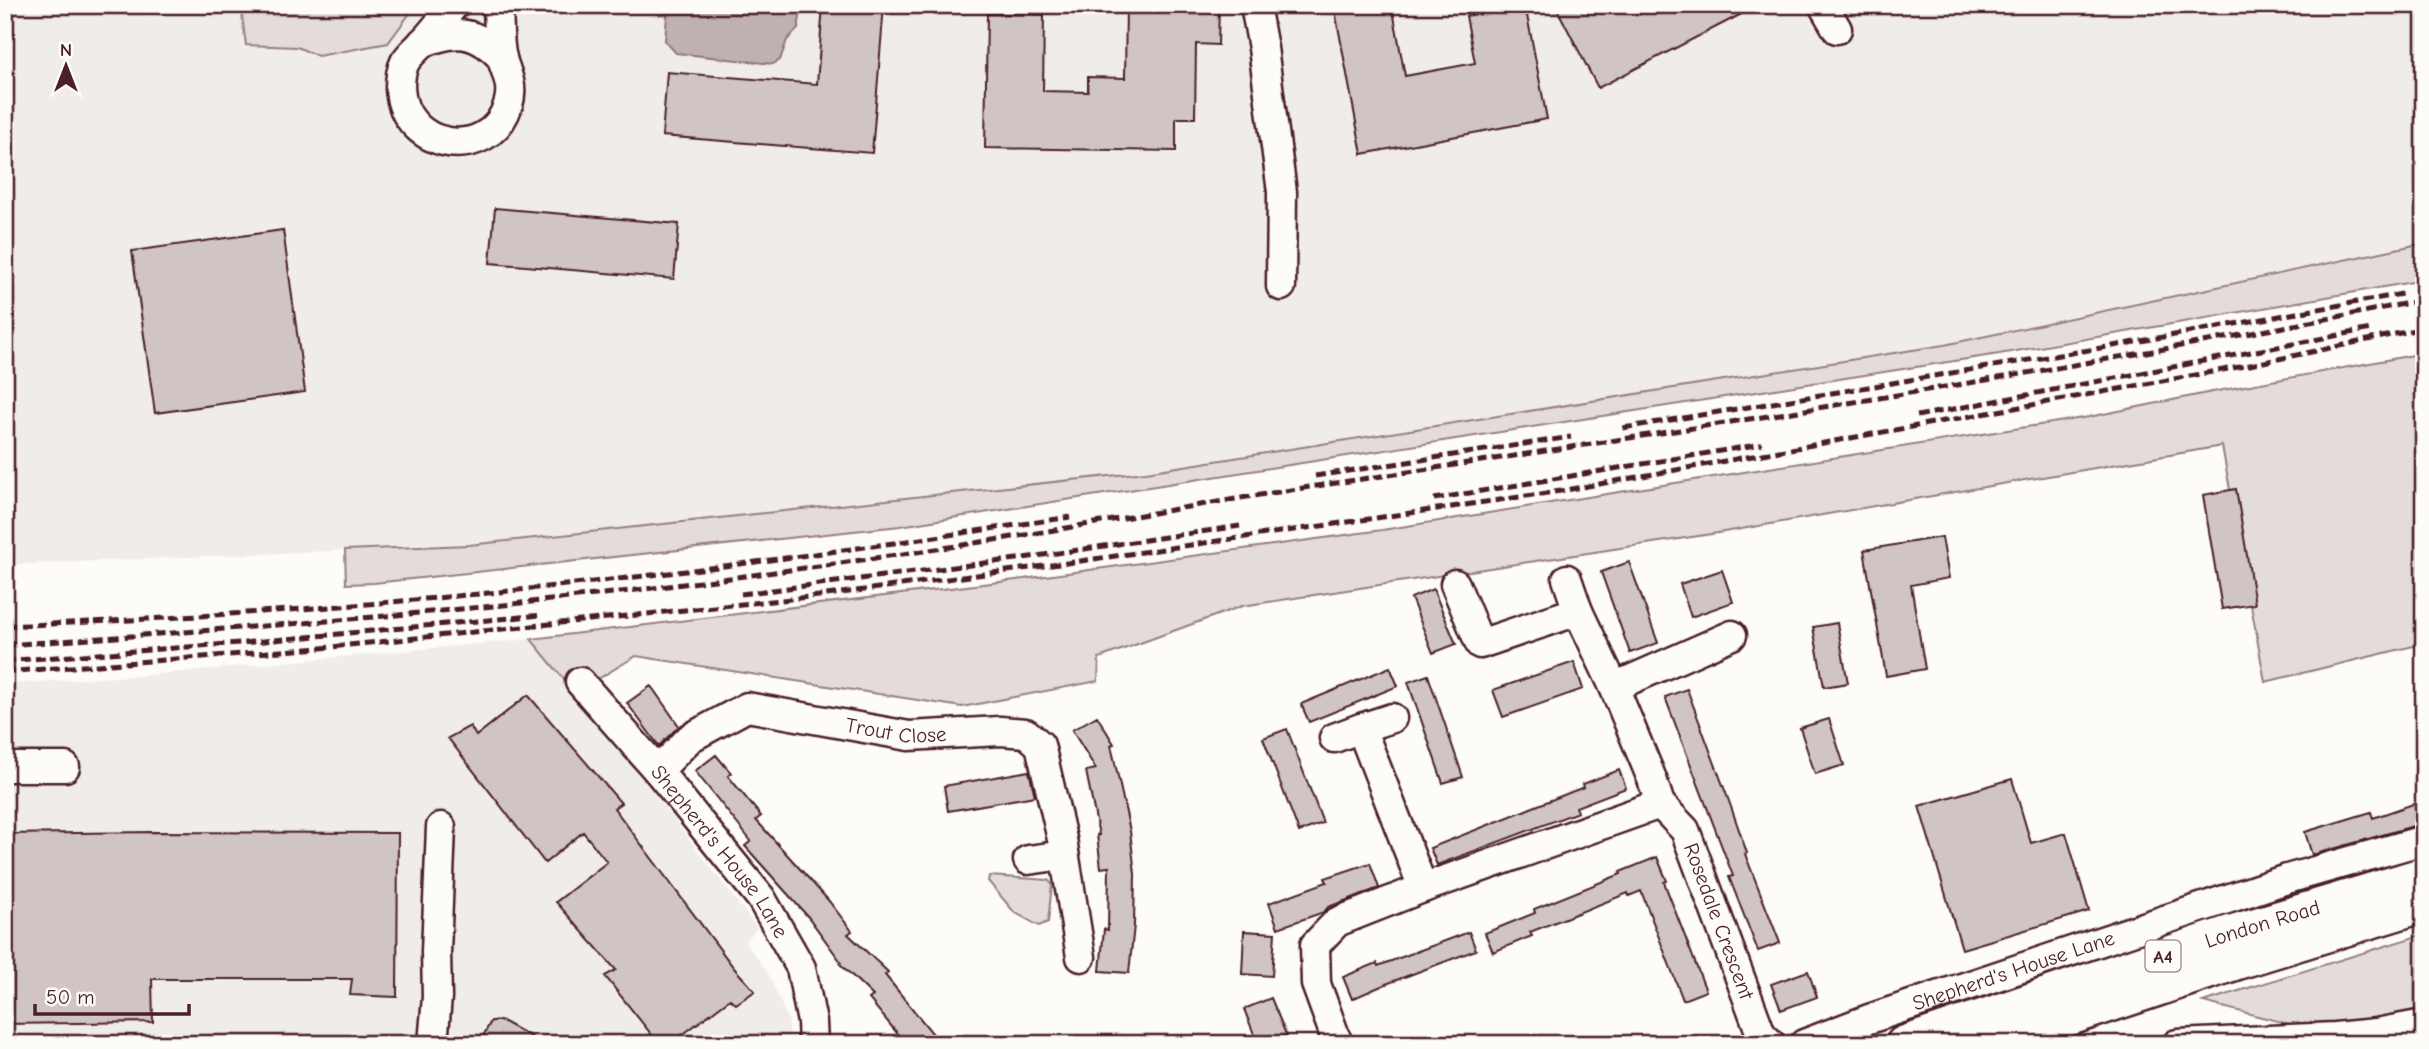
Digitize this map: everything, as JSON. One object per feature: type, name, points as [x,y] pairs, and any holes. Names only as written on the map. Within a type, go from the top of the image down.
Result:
[{"type":"main road","name":"London Road","points":[[1904,1044],[2136,965],[2424,875]]},
{"type":"main road","name":"London Road","points":[[1990,1044],[2242,960],[2424,904]]},
{"type":"street","points":[[454,5],[404,64],[400,81],[401,100],[409,119],[423,133],[441,142],[463,143],[481,137],[499,122],[508,105],[511,85],[502,58],[498,5]]},
{"type":"street","points":[[1255,5],[1264,48],[1282,192],[1281,286]]},
{"type":"street","points":[[1823,5],[1837,29]]},
{"type":"street","points":[[422,43],[446,33],[466,33],[489,44],[502,58]]},
{"type":"street","name":"Rosedale Crescent","points":[[1567,579],[1578,611],[1614,687],[1660,804],[1685,830],[1761,1034],[1771,1044]]},
{"type":"street","points":[[1455,584],[1480,644],[1578,611]]},
{"type":"street","points":[[1614,687],[1732,635]]},
{"type":"street","name":"Shepherd's House Lane","points":[[580,682],[658,771],[761,898],[801,968],[812,1022],[813,1044]]},
{"type":"street","name":"Trout Close","points":[[658,771],[690,738],[747,707],[909,736],[1000,730],[1026,733],[1040,745],[1064,855],[1081,957]]},
{"type":"street","points":[[1334,738],[1392,718]]},
{"type":"street","points":[[1361,729],[1423,888]]},
{"type":"street","points":[[5,766],[65,766]]},
{"type":"street","points":[[1338,1044],[1317,984],[1314,945],[1337,922],[1423,888],[1660,804]]},
{"type":"street","points":[[433,1044],[442,827]]},
{"type":"street","name":"Shepherd's House Lane","points":[[1804,1044],[1869,1019],[2287,878],[2424,840]]},
{"type":"street","points":[[1028,860],[1064,855]]},
{"type":"street","points":[[2177,1044],[2335,1037],[2424,1024]]},
{"type":"shaded area","points":[[5,5],[2424,5],[2424,243],[1944,345],[1146,472],[469,545],[5,565]]},
{"type":"shaded area","points":[[245,5],[416,5],[388,43],[318,56],[297,47],[246,45],[241,9]]},
{"type":"shaded area","points":[[670,5],[802,5],[798,29],[787,40],[780,60],[773,64],[676,53],[665,41]]},
{"type":"shaded area","points":[[2424,243],[2424,280],[1999,354],[900,526],[346,584],[345,550],[469,545],[1146,472],[1944,345]]},
{"type":"shaded area","points":[[2424,353],[2422,644],[2265,682],[2222,446],[1718,533],[1242,606],[1099,658],[1098,681],[962,707],[636,656],[593,682],[566,682],[531,639],[1016,580],[1382,530],[2089,417]]},
{"type":"shaded area","points":[[531,639],[757,928],[745,942],[768,973],[789,1022],[790,1044],[5,1044],[5,684],[149,675]]},
{"type":"shaded area","points":[[989,876],[1048,880],[1052,884],[1048,922],[1039,926],[1014,912],[988,881]]},
{"type":"shaded area","points":[[2424,934],[2424,1009],[2382,1020],[2293,1025],[2203,1002]]},
{"type":"building","points":[[823,5],[884,5],[872,153],[662,136],[667,72],[817,84]]},
{"type":"building","points":[[1126,5],[1219,5],[1218,45],[1196,44],[1195,118],[1176,118],[1176,151],[985,148],[987,14],[1044,15],[1043,91],[1088,92],[1088,77],[1125,78]]},
{"type":"building","points":[[1334,5],[1392,5],[1405,76],[1475,63],[1466,16],[1525,5],[1547,119],[1362,154]]},
{"type":"building","points":[[1555,5],[1759,5],[1598,88]]},
{"type":"building","points":[[495,208],[679,224],[674,279],[490,263]]},
{"type":"building","points":[[283,230],[305,392],[155,413],[132,251]]},
{"type":"building","points":[[2236,489],[2255,604],[2222,609],[2203,495]]},
{"type":"building","points":[[1942,537],[1949,578],[1911,585],[1925,669],[1886,676],[1864,550]]},
{"type":"building","points":[[1629,562],[1658,643],[1630,653],[1601,572]]},
{"type":"building","points":[[1722,570],[1733,602],[1691,617],[1680,584]]},
{"type":"building","points":[[1433,589],[1456,644],[1433,653],[1411,598]]},
{"type":"building","points":[[1837,623],[1848,683],[1824,687],[1813,627]]},
{"type":"building","points":[[1574,662],[1583,689],[1503,717],[1493,690]]},
{"type":"building","points":[[1390,667],[1398,686],[1309,722],[1301,704]]},
{"type":"building","points":[[1428,675],[1463,777],[1443,783],[1408,682]]},
{"type":"building","points":[[651,686],[679,726],[659,746],[627,703]]},
{"type":"building","points":[[1687,689],[1730,804],[1747,853],[1745,854],[1780,943],[1758,951],[1729,877],[1733,876],[1665,697]]},
{"type":"building","points":[[528,695],[621,803],[614,808],[734,968],[755,991],[736,1004],[730,999],[670,1044],[659,1044],[605,976],[616,970],[556,902],[607,862],[583,832],[545,863],[448,738],[470,726],[476,736]]},
{"type":"building","points":[[1097,716],[1114,744],[1111,745],[1130,831],[1135,874],[1129,973],[1100,971],[1104,929],[1108,930],[1109,867],[1101,868],[1099,835],[1086,771],[1096,769],[1072,730]]},
{"type":"building","points":[[1829,719],[1844,765],[1815,774],[1800,728]]},
{"type":"building","points":[[1287,729],[1323,823],[1299,832],[1263,738]]},
{"type":"building","points":[[716,755],[731,773],[728,776],[761,816],[756,820],[828,900],[852,931],[848,934],[888,972],[885,975],[941,1044],[906,1044],[869,999],[873,996],[840,964],[809,918],[745,846],[751,841],[695,771]]},
{"type":"building","points":[[1619,770],[1626,788],[1576,807],[1578,812],[1437,865],[1430,848],[1584,787],[1583,784]]},
{"type":"building","points":[[1029,771],[1035,796],[948,811],[944,786]]},
{"type":"building","points":[[2012,779],[2031,843],[2066,833],[2089,911],[1962,949],[1919,806]]},
{"type":"building","points":[[2419,802],[2424,823],[2312,855],[2305,832],[2371,812],[2373,818]]},
{"type":"building","points":[[398,833],[397,997],[350,995],[352,979],[152,979],[153,1022],[5,1024],[5,834]]},
{"type":"building","points":[[1657,857],[1706,991],[1683,1000],[1641,891],[1629,896],[1628,893],[1530,932],[1532,936],[1493,952],[1485,933],[1535,913],[1534,909]]},
{"type":"building","points":[[1370,863],[1379,888],[1278,928],[1269,903],[1327,882],[1325,878]]},
{"type":"building","points":[[1244,931],[1275,933],[1272,976],[1242,974]]},
{"type":"building","points":[[1469,932],[1476,950],[1352,999],[1343,977]]},
{"type":"building","points":[[1808,971],[1817,997],[1781,1010],[1771,984]]},
{"type":"building","points":[[1271,998],[1290,1044],[1258,1044],[1244,1009]]},
{"type":"building","points":[[491,1021],[502,1021],[544,1044],[479,1044]]},
{"type":"railway","points":[[1623,428],[2113,346],[2402,294]]},
{"type":"railway","points":[[5,645],[473,608],[629,591],[881,557],[1861,401],[2143,353],[2424,300]]},
{"type":"railway","points":[[5,672],[321,648],[819,596],[1067,563],[1561,491],[2250,365],[2424,328]]},
{"type":"railway","points":[[1917,416],[2371,329]]},
{"type":"railway","points":[[1315,476],[1571,437]]},
{"type":"railway","points":[[1434,499],[1762,444]]},
{"type":"railway","points":[[5,626],[247,613],[488,593],[780,559],[1070,517]]},
{"type":"railway","points":[[741,594],[1017,559],[1240,526]]},
{"type":"railway","points":[[5,661],[253,642],[542,615]]}]
